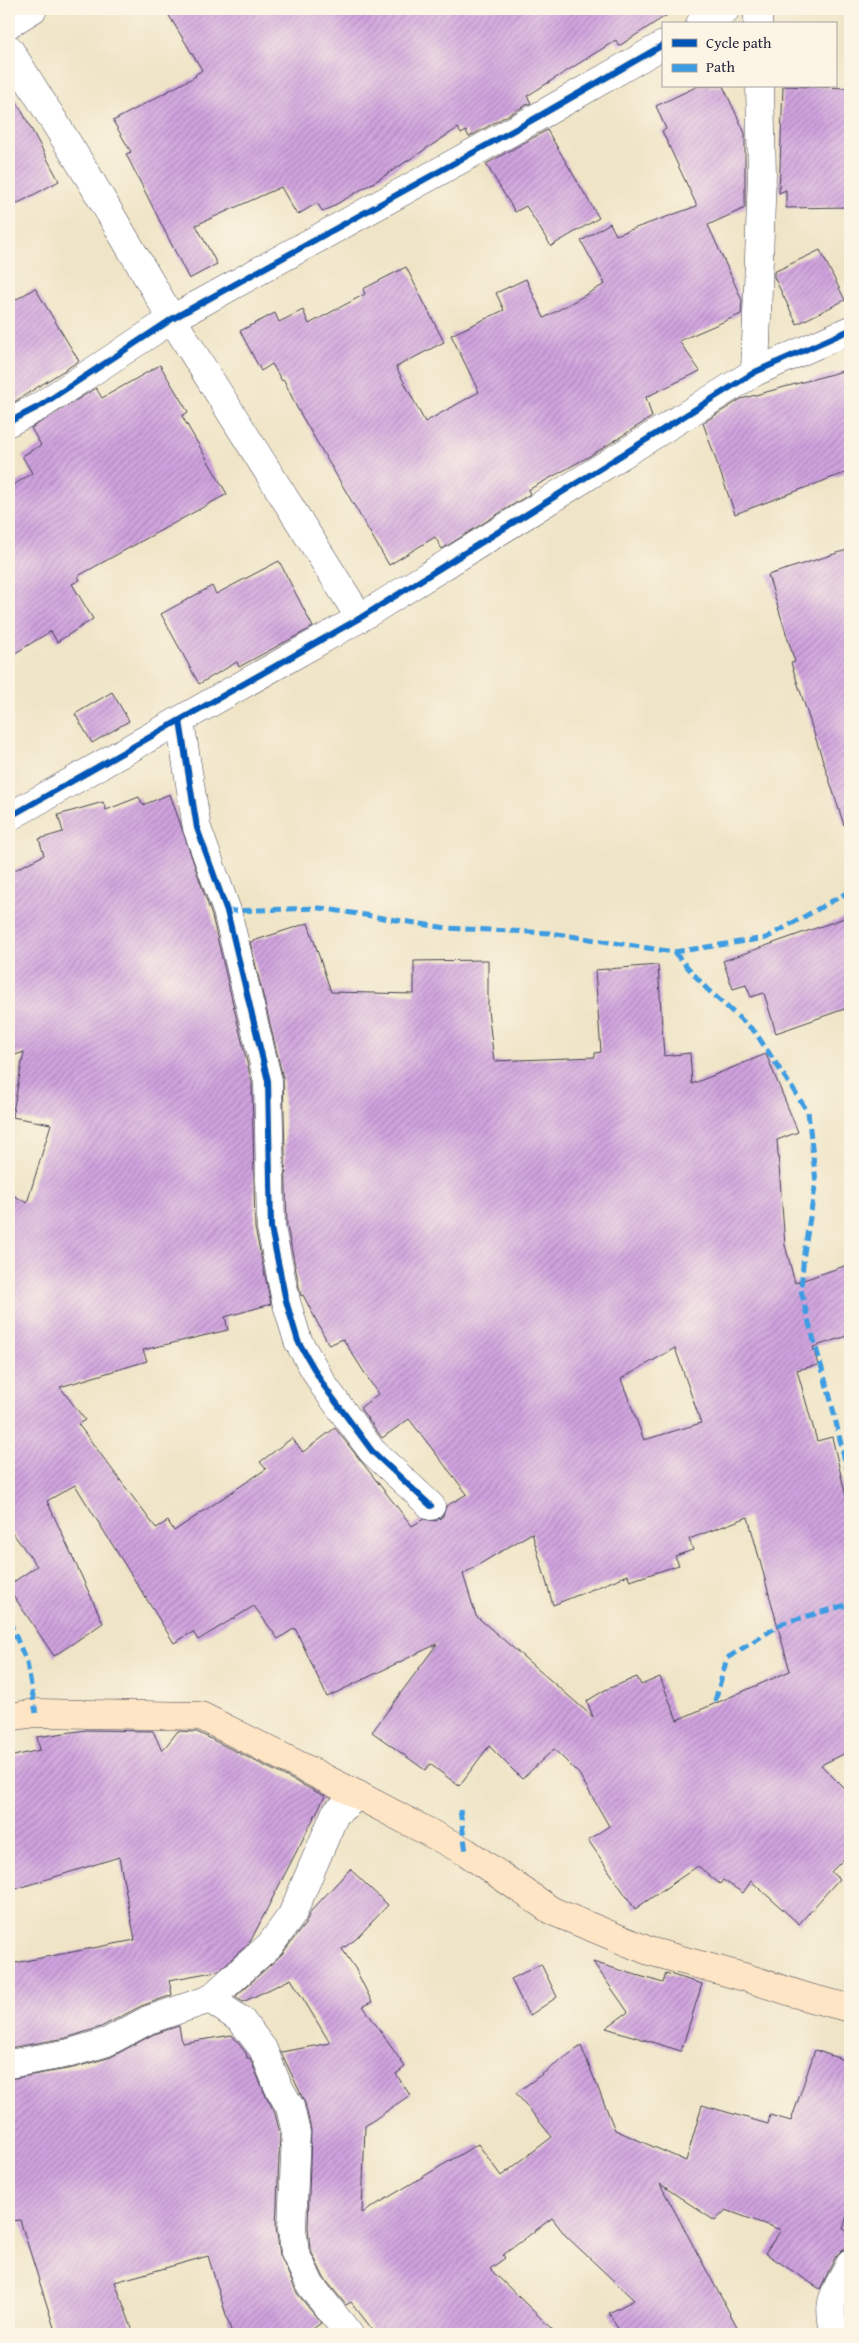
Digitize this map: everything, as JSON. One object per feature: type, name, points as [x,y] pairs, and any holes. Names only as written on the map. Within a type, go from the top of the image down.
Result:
[{"type":"main road","points":[[9,1717],[36,1713],[202,1716],[466,1852],[552,1911],[649,1951],[850,2008]]},
{"type":"street","points":[[9,24],[33,9]]},
{"type":"street","points":[[703,22],[726,9]]},
{"type":"street","points":[[758,9],[758,22]]},
{"type":"street","points":[[9,422],[40,406],[172,319],[534,119],[662,46]]},
{"type":"street","points":[[9,50],[88,176],[172,319],[360,618]]},
{"type":"street","points":[[755,372],[762,174],[760,88]]},
{"type":"street","points":[[9,817],[360,618],[755,372],[850,330]]},
{"type":"street","points":[[180,721],[197,828],[227,911],[268,1081],[271,1228],[286,1301],[298,1342],[324,1386],[372,1451],[431,1506]]},
{"type":"street","points":[[9,2064],[70,2053],[107,2042],[148,2020],[210,1999],[270,1945],[292,1914],[335,1814],[358,1795]]},
{"type":"street","points":[[210,1999],[241,2020],[263,2049],[278,2086],[290,2107],[296,2133],[292,2228],[296,2253],[311,2286],[349,2334]]},
{"type":"street","points":[[835,2334],[831,2318],[831,2299],[850,2263]]},
{"type":"building","points":[[165,9],[676,9],[619,46],[616,40],[527,96],[531,103],[469,137],[466,131],[461,134],[458,128],[381,178],[323,212],[317,203],[297,215],[281,187],[196,225],[217,264],[189,279],[126,154],[131,152],[113,121],[196,76],[202,70]]},
{"type":"building","points":[[9,87],[59,181],[9,208]]},
{"type":"building","points":[[694,88],[724,88],[745,133],[745,208],[708,225],[742,300],[741,314],[679,341],[700,371],[646,397],[652,417],[590,456],[528,490],[530,494],[442,549],[435,537],[389,565],[297,408],[284,380],[282,381],[272,364],[261,371],[240,331],[275,313],[279,322],[303,310],[309,324],[365,294],[363,289],[406,267],[444,342],[396,367],[425,422],[479,392],[451,335],[504,310],[496,293],[526,279],[544,318],[605,284],[581,241],[610,223],[616,235],[697,206],[662,131],[666,129],[656,106]]},
{"type":"building","points":[[783,88],[850,88],[850,207],[786,208],[786,190],[779,193]]},
{"type":"building","points":[[547,130],[599,218],[551,246],[526,206],[515,212],[486,164]]},
{"type":"building","points":[[820,250],[845,300],[797,324],[774,277],[774,272]]},
{"type":"building","points":[[35,288],[79,361],[14,402],[9,393],[9,304]]},
{"type":"building","points":[[160,365],[188,412],[182,416],[227,494],[78,576],[80,580],[72,584],[93,619],[57,642],[51,631],[9,657],[9,488],[32,473],[22,456],[41,445],[31,428],[96,388],[102,398]]},
{"type":"building","points":[[850,369],[850,471],[735,514],[703,423],[741,399]]},
{"type":"building","points":[[850,549],[850,824],[844,825],[791,663],[795,662],[768,575]]},
{"type":"building","points":[[279,561],[313,627],[239,667],[237,662],[199,684],[161,614],[212,586],[216,594]]},
{"type":"building","points":[[112,692],[129,721],[92,743],[75,714]]},
{"type":"building","points":[[170,794],[212,916],[252,1083],[255,1228],[271,1304],[225,1317],[228,1330],[143,1350],[147,1361],[60,1387],[85,1420],[78,1424],[156,1528],[168,1521],[174,1531],[266,1469],[260,1462],[292,1438],[303,1452],[335,1428],[412,1526],[424,1519],[436,1521],[443,1516],[446,1506],[467,1494],[409,1419],[382,1438],[360,1408],[378,1394],[343,1339],[329,1345],[303,1295],[301,1296],[287,1226],[283,1078],[250,942],[308,923],[331,992],[414,994],[414,961],[488,960],[488,1010],[494,1061],[595,1057],[595,1053],[601,1052],[595,970],[658,965],[664,1056],[690,1053],[692,1084],[766,1054],[798,1132],[777,1140],[785,1245],[795,1283],[850,1264],[850,1335],[813,1347],[818,1365],[797,1370],[817,1441],[832,1437],[850,1514],[850,1751],[821,1765],[850,1794],[850,1853],[831,1872],[839,1879],[799,1924],[751,1881],[743,1893],[723,1880],[720,1884],[698,1866],[635,1909],[588,1840],[609,1826],[579,1774],[554,1749],[522,1779],[489,1746],[459,1786],[430,1764],[425,1770],[372,1732],[437,1644],[327,1697],[295,1628],[278,1639],[254,1606],[198,1640],[193,1632],[174,1643],[75,1485],[47,1501],[103,1623],[54,1656],[9,1589],[9,1585],[37,1566],[9,1528],[9,1193],[27,1203],[51,1124],[12,1117],[24,1052],[9,1057],[9,873],[44,855],[39,839],[63,832],[58,815],[103,802],[106,810],[139,797],[143,805]],"holes":[[[675,1348],[701,1423],[644,1440],[621,1379]],[[748,1517],[790,1671],[677,1720],[660,1677],[641,1685],[637,1677],[605,1690],[587,1701],[593,1717],[476,1616],[463,1574],[532,1533],[553,1605],[628,1575],[630,1581],[679,1565],[675,1556],[693,1550],[689,1539]]]},
{"type":"building","points":[[850,916],[850,1007],[776,1033],[764,993],[751,997],[746,985],[733,989],[723,961]]},
{"type":"building","points":[[86,1730],[153,1731],[162,1751],[178,1731],[197,1732],[325,1796],[250,1942],[218,1971],[169,1980],[172,1995],[141,2006],[101,2027],[66,2038],[9,2048],[9,1964],[135,1940],[119,1857],[9,1891],[9,1757],[40,1750],[37,1737]]},
{"type":"building","points":[[350,1869],[388,1905],[356,1939],[342,1949],[355,1968],[372,2002],[363,2006],[405,2067],[396,2074],[410,2095],[365,2126],[362,2213],[478,2144],[501,2176],[552,2137],[516,2093],[581,2046],[615,2130],[686,2161],[702,2105],[768,2124],[770,2115],[791,2121],[815,2050],[850,2062],[850,2206],[843,2229],[850,2233],[850,2247],[842,2250],[836,2256],[820,2289],[765,2253],[781,2230],[726,2210],[715,2221],[660,2184],[741,2334],[621,2334],[609,2313],[634,2300],[566,2236],[552,2218],[503,2255],[505,2258],[490,2269],[557,2334],[376,2334],[351,2302],[346,2305],[324,2278],[310,2249],[308,2227],[311,2130],[305,2103],[281,2052],[330,2043],[291,1979],[243,2002],[235,1997],[282,1954],[305,1924],[311,1911]]},
{"type":"building","points":[[593,1962],[663,1983],[666,1973],[702,1984],[681,2051],[606,2028],[628,2012]]},
{"type":"building","points":[[541,1964],[557,1997],[529,2016],[511,1979]]},
{"type":"building","points":[[179,2026],[182,2043],[232,2035],[246,2053],[247,2058],[250,2058],[275,2113],[280,2134],[276,2227],[280,2255],[297,2293],[321,2323],[306,2334],[232,2334],[208,2256],[115,2282],[134,2334],[56,2334],[20,2220],[9,2221],[9,2079],[73,2068],[111,2057],[154,2034]]},
{"type":"marked path","points":[[227,911],[320,908],[447,928],[550,933],[674,952],[766,938],[850,891]]},
{"type":"marked path","points":[[674,952],[707,989],[755,1032],[808,1112],[816,1182],[804,1253],[801,1290],[830,1397],[850,1482]]},
{"type":"marked path","points":[[715,1701],[727,1658],[783,1623],[850,1604]]},
{"type":"marked path","points":[[9,1620],[27,1663],[36,1713]]},
{"type":"marked path","points":[[460,1810],[466,1852]]},
{"type":"cycle path","points":[[9,422],[40,406],[172,319],[534,119],[662,46]]},
{"type":"cycle path","points":[[9,817],[360,618],[755,372],[850,330]]},
{"type":"cycle path","points":[[180,721],[197,828],[227,911],[268,1081],[271,1228],[286,1301],[298,1341],[324,1386],[372,1451],[431,1506]]}]
